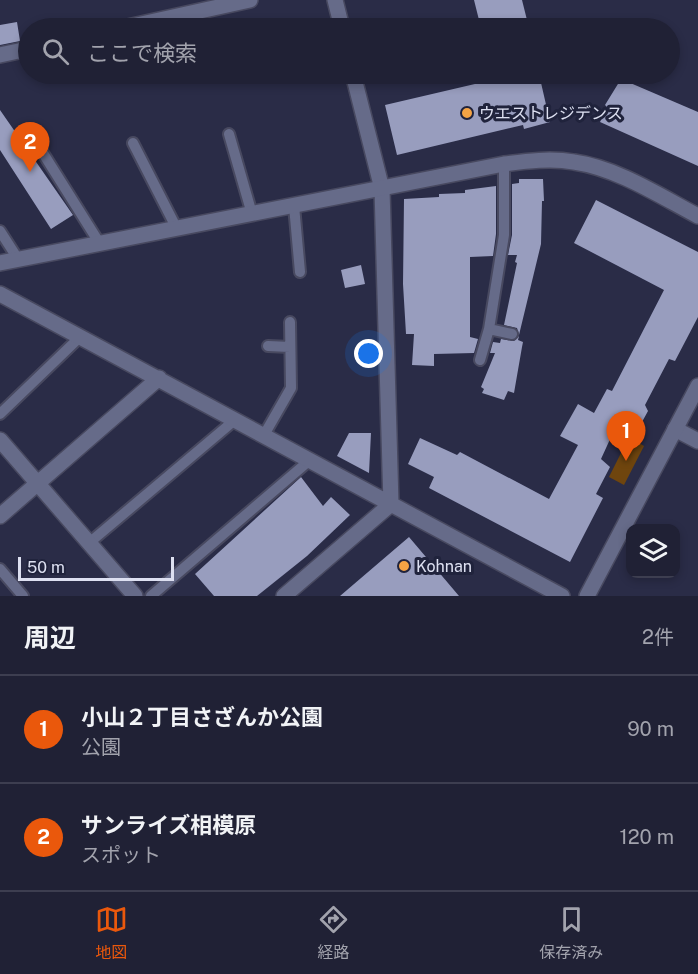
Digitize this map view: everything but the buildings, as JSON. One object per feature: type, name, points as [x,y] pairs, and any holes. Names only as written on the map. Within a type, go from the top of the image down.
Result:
[{"type":"street","points":[[168,18],[250,0]]},
{"type":"street","points":[[335,0],[340,18]]},
{"type":"street","points":[[0,55],[18,51]]},
{"type":"street","points":[[356,84],[382,189],[391,504]]},
{"type":"street","points":[[0,263],[504,164],[553,160],[575,162],[626,180],[698,216]]},
{"type":"street","points":[[0,294],[562,596]]},
{"type":"street","points":[[0,516],[159,378]]},
{"type":"street","points":[[587,596],[698,386]]},
{"type":"street","points":[[675,429],[698,441]]},
{"type":"street","points":[[0,440],[135,596]]},
{"type":"street","points":[[284,596],[391,504]]},
{"type":"lane","points":[[31,134],[100,244]]},
{"type":"lane","points":[[229,134],[252,214]]},
{"type":"lane","points":[[133,143],[177,229]]},
{"type":"lane","points":[[480,360],[489,329],[504,235],[504,164]]},
{"type":"lane","points":[[294,206],[300,272]]},
{"type":"lane","points":[[0,231],[18,259]]},
{"type":"lane","points":[[264,435],[291,388],[290,322]]},
{"type":"lane","points":[[489,329],[512,334]]},
{"type":"lane","points":[[0,414],[80,337]]},
{"type":"lane","points":[[268,346],[290,347]]},
{"type":"lane","points":[[89,543],[236,419]]},
{"type":"lane","points":[[151,596],[310,460]]},
{"type":"lane","points":[[0,569],[23,596]]},
{"type":"shaded area","points":[[629,437],[644,446],[624,485],[609,477]]},
{"type":"place","name":"ウエストレジデンス","points":[[467,113]]},
{"type":"place","name":"サンライズ相模原","points":[[30,172]]},
{"type":"place","name":"小山２丁目さざんか公園","points":[[626,461]]},
{"type":"place","name":"Kohnan","points":[[404,566]]}]
